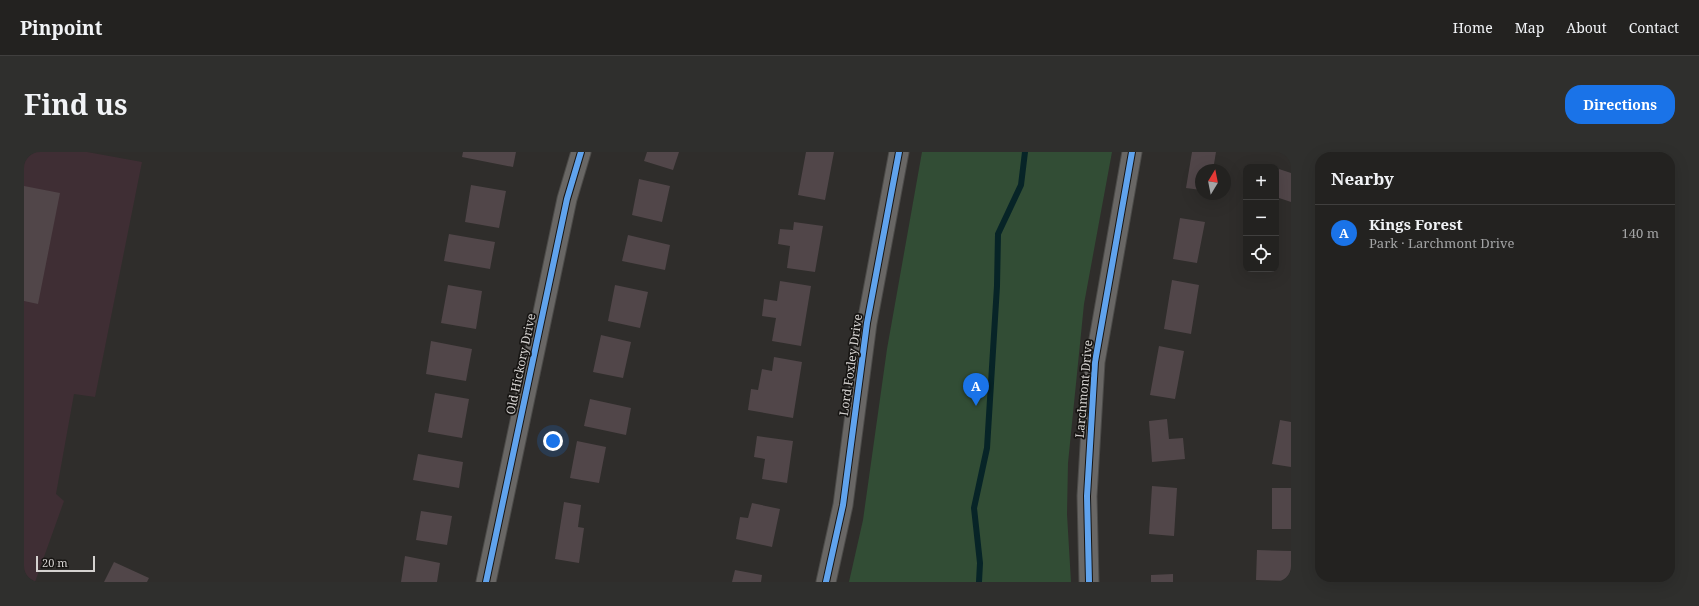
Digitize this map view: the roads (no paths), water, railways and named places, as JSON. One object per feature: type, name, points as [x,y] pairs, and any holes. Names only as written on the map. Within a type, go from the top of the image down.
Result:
[{"type":"street","name":"Old Hickory Drive","points":[[486,582],[567,199],[581,152]]},
{"type":"street","name":"Lord Foxley Drive","points":[[826,582],[843,505],[867,323],[899,152]]},
{"type":"street","name":"Larchmont Drive","points":[[1089,582],[1087,496],[1095,362],[1132,152]]},
{"type":"waterway","points":[[979,582],[980,563],[974,508],[987,448],[997,286],[998,234],[1021,185],[1025,152]]},
{"type":"place","name":"Kings Forest","points":[[976,406]]}]
